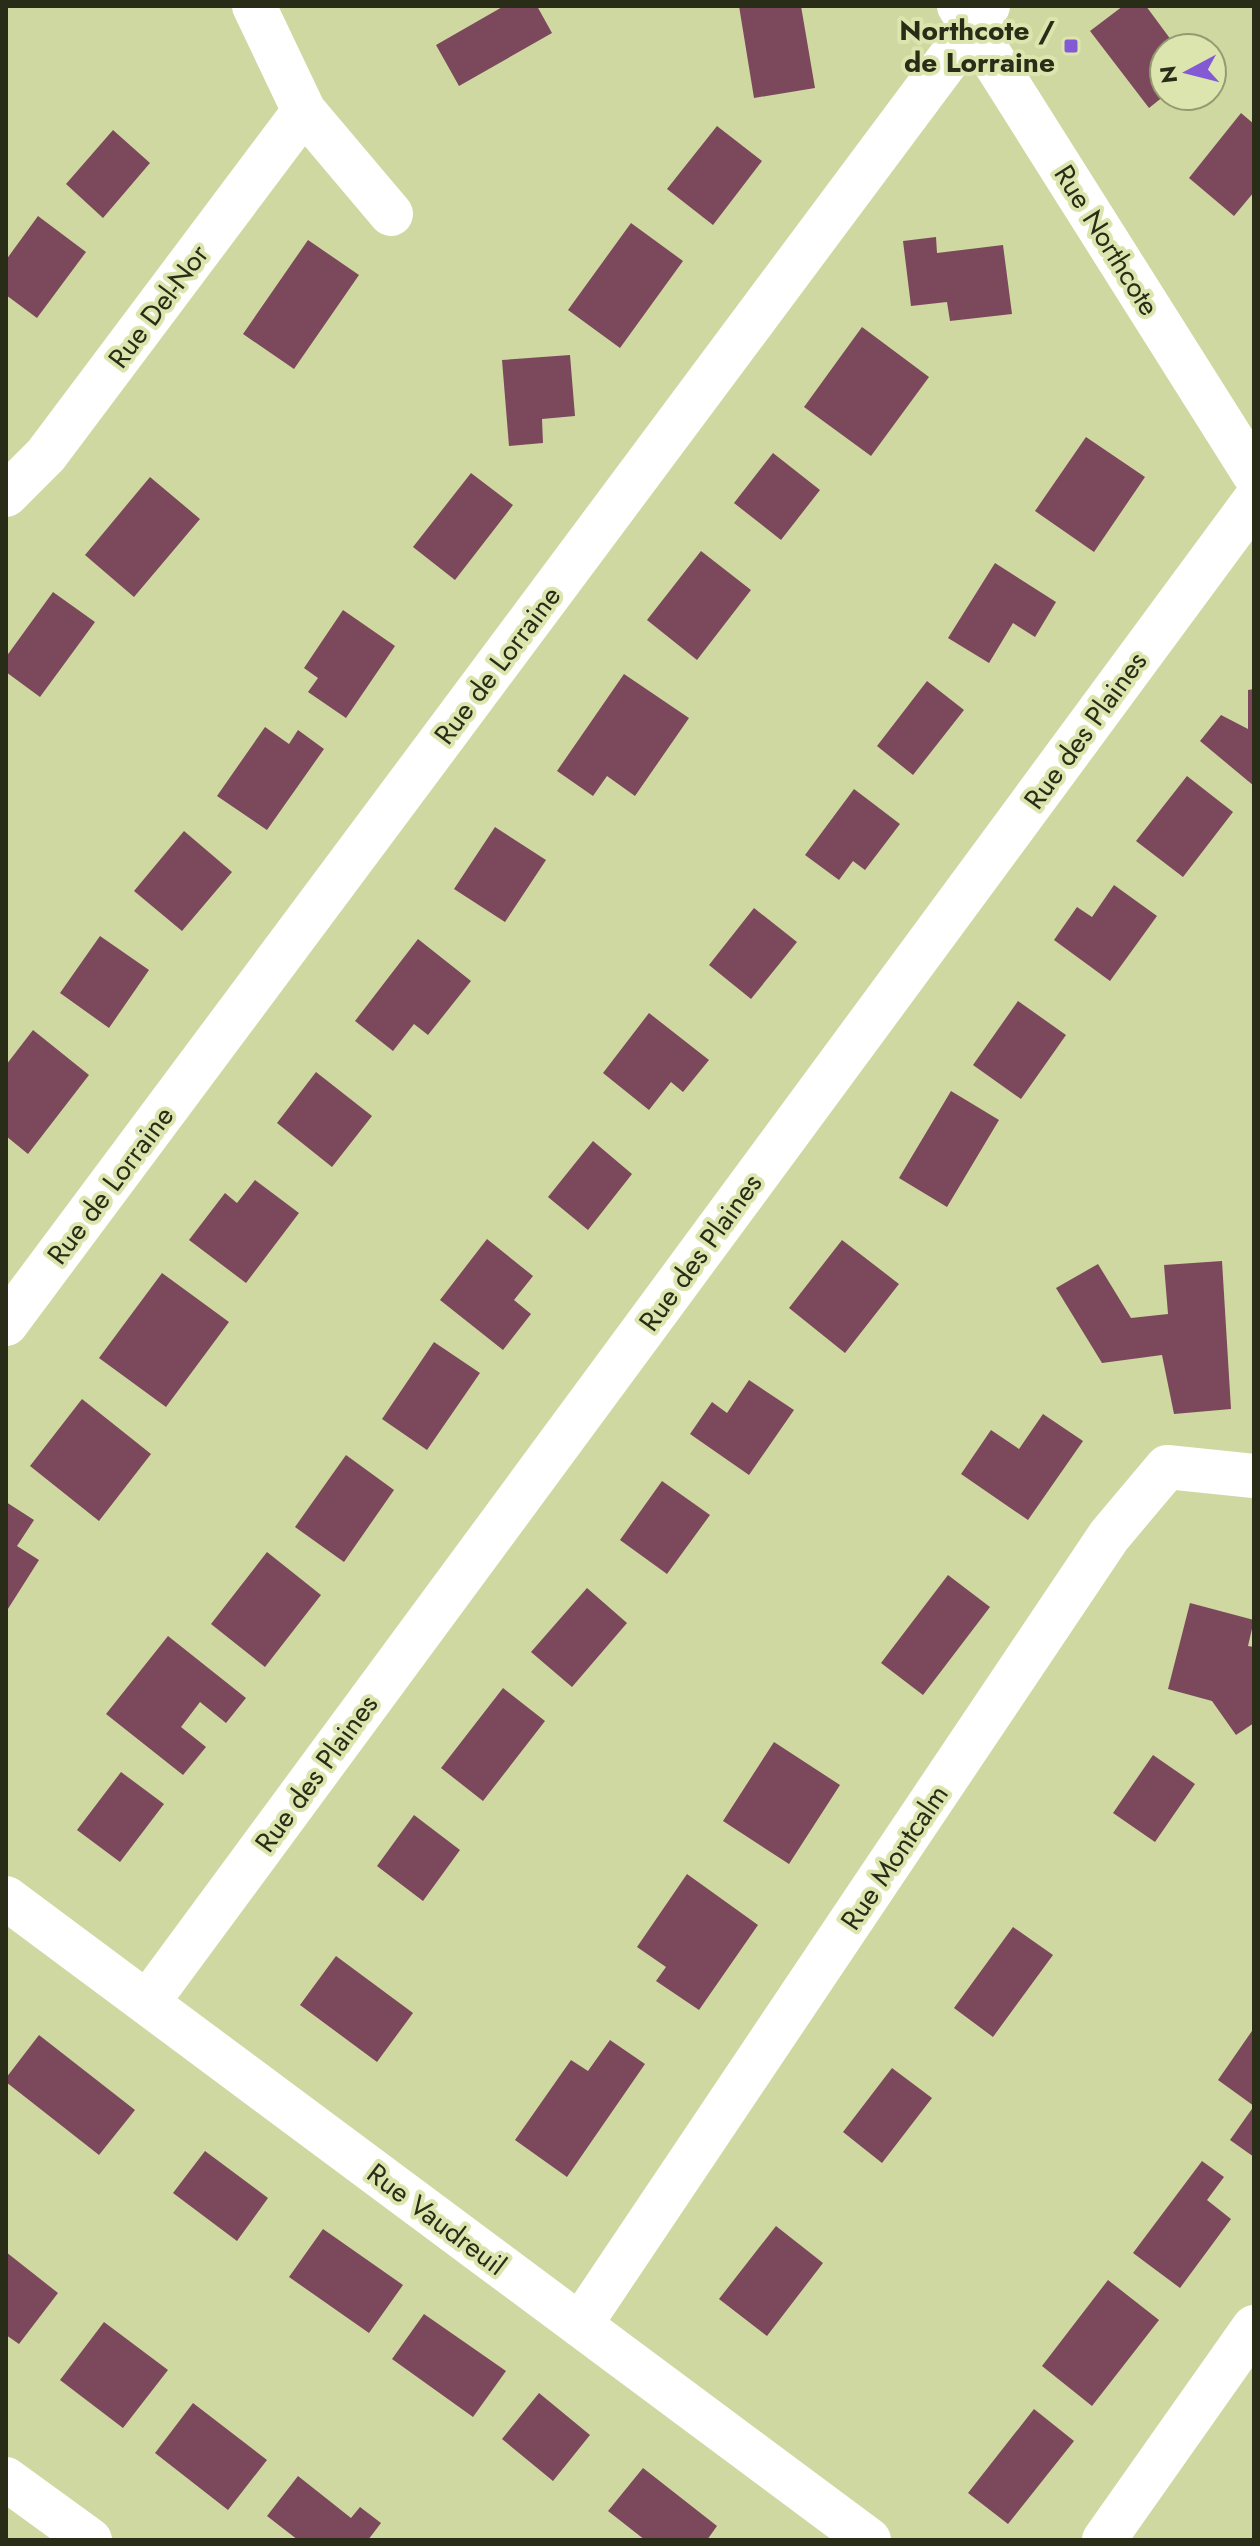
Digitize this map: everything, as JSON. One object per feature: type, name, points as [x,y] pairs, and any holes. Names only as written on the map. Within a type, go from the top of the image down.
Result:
[{"type":"street","points":[[254,6],[304,111],[391,214]]},
{"type":"street","name":"Rue Northcote","points":[[973,13],[1254,474]]},
{"type":"street","name":"Rue de Lorraine","points":[[6,1324],[973,13]]},
{"type":"street","name":"Rue Del-Nor","points":[[6,495],[46,455],[304,111]]},
{"type":"street","name":"Rue des Plaines","points":[[147,2003],[1254,501]]},
{"type":"street","name":"Rue Montcalm","points":[[580,2325],[1109,1536],[1167,1467],[1254,1476]]},
{"type":"street","name":"Rue Vaudreuil","points":[[6,1898],[869,2540]]},
{"type":"street","points":[[1104,2540],[1254,2327]]},
{"type":"street","points":[[6,2479],[90,2540]]},
{"type":"building","points":[[504,6],[537,6],[552,33],[459,86],[436,45]]},
{"type":"building","points":[[739,6],[801,6],[815,88],[754,98]]},
{"type":"building","points":[[1123,6],[1146,6],[1165,32],[1148,32],[1148,107],[1090,31]]},
{"type":"building","points":[[1241,113],[1254,124],[1254,192],[1234,216],[1189,178]]},
{"type":"building","points":[[717,126],[762,161],[713,225],[667,189]]},
{"type":"building","points":[[113,130],[150,163],[103,218],[66,184]]},
{"type":"building","points":[[38,216],[86,252],[37,318],[6,295],[6,260]]},
{"type":"building","points":[[631,223],[683,261],[620,348],[568,310]]},
{"type":"building","points":[[936,237],[937,253],[1003,245],[1012,314],[950,321],[947,302],[911,306],[903,241]]},
{"type":"building","points":[[308,240],[359,275],[294,369],[243,334]]},
{"type":"building","points":[[862,327],[929,377],[871,456],[804,407]]},
{"type":"building","points":[[570,355],[575,416],[542,419],[543,443],[509,446],[502,360]]},
{"type":"building","points":[[1086,437],[1145,477],[1094,552],[1035,511]]},
{"type":"building","points":[[773,453],[820,490],[781,540],[734,503]]},
{"type":"building","points":[[471,473],[513,505],[455,580],[413,547]]},
{"type":"building","points":[[150,477],[200,519],[134,597],[85,555]]},
{"type":"building","points":[[701,551],[751,590],[697,660],[647,620]]},
{"type":"building","points":[[995,563],[1056,602],[1035,637],[1013,623],[989,663],[948,638]]},
{"type":"building","points":[[53,592],[95,622],[40,697],[6,672],[6,657]]},
{"type":"building","points":[[343,610],[395,646],[346,718],[308,692],[318,678],[304,668]]},
{"type":"building","points":[[624,674],[689,718],[635,796],[607,776],[593,796],[557,771]]},
{"type":"building","points":[[927,681],[964,710],[913,775],[877,746]]},
{"type":"building","points":[[1254,689],[1254,786],[1200,741],[1221,715],[1248,729],[1248,690]]},
{"type":"building","points":[[265,727],[289,744],[298,730],[324,749],[267,830],[217,796]]},
{"type":"building","points":[[1187,776],[1233,812],[1183,877],[1136,841]]},
{"type":"building","points":[[854,789],[900,824],[865,870],[853,861],[839,880],[805,855]]},
{"type":"building","points":[[495,827],[546,860],[505,922],[454,889]]},
{"type":"building","points":[[184,831],[232,872],[182,931],[134,891]]},
{"type":"building","points":[[1114,885],[1157,916],[1110,981],[1054,940],[1077,907],[1092,917]]},
{"type":"building","points":[[754,908],[797,942],[751,999],[709,965]]},
{"type":"building","points":[[100,936],[149,970],[109,1028],[60,993]]},
{"type":"building","points":[[418,939],[471,981],[428,1035],[414,1024],[393,1051],[355,1021]]},
{"type":"building","points":[[1018,1001],[1066,1035],[1021,1099],[973,1065]]},
{"type":"building","points":[[649,1013],[709,1060],[683,1092],[671,1082],[649,1110],[603,1073]]},
{"type":"building","points":[[33,1030],[89,1075],[28,1154],[6,1136],[6,1065]]},
{"type":"building","points":[[316,1072],[372,1116],[332,1167],[277,1123]]},
{"type":"building","points":[[951,1091],[999,1120],[947,1207],[899,1178]]},
{"type":"building","points":[[593,1141],[632,1174],[588,1230],[548,1197]]},
{"type":"building","points":[[255,1180],[299,1213],[246,1283],[189,1240],[225,1193],[237,1203]]},
{"type":"building","points":[[487,1239],[533,1276],[514,1300],[531,1314],[503,1350],[440,1300]]},
{"type":"building","points":[[842,1240],[899,1284],[845,1353],[789,1308]]},
{"type":"building","points":[[1222,1261],[1231,1409],[1174,1414],[1162,1355],[1102,1363],[1056,1288],[1098,1264],[1131,1318],[1168,1314],[1164,1265]]},
{"type":"building","points":[[162,1273],[229,1322],[166,1407],[99,1358]]},
{"type":"building","points":[[434,1342],[480,1373],[427,1450],[382,1419]]},
{"type":"building","points":[[749,1380],[794,1410],[749,1475],[690,1434],[712,1402],[727,1413]]},
{"type":"building","points":[[82,1399],[151,1454],[99,1521],[30,1466]]},
{"type":"building","points":[[1043,1414],[1083,1441],[1028,1520],[961,1474],[991,1430],[1019,1449]]},
{"type":"building","points":[[346,1455],[394,1490],[344,1562],[295,1527]]},
{"type":"building","points":[[662,1481],[710,1515],[667,1574],[620,1540]]},
{"type":"building","points":[[6,1502],[34,1520],[17,1546],[39,1560],[6,1612]]},
{"type":"building","points":[[267,1552],[321,1595],[265,1667],[211,1624]]},
{"type":"building","points":[[948,1575],[990,1607],[923,1695],[881,1663]]},
{"type":"building","points":[[587,1588],[627,1623],[572,1687],[531,1652]]},
{"type":"building","points":[[1190,1603],[1254,1620],[1248,1646],[1254,1647],[1254,1723],[1236,1735],[1212,1701],[1168,1689]]},
{"type":"building","points":[[168,1636],[246,1698],[226,1723],[200,1702],[181,1727],[206,1747],[183,1775],[106,1714]]},
{"type":"building","points":[[503,1688],[545,1721],[483,1801],[441,1768]]},
{"type":"building","points":[[774,1742],[840,1785],[789,1864],[723,1821]]},
{"type":"building","points":[[1153,1755],[1195,1784],[1155,1842],[1113,1813]]},
{"type":"building","points":[[121,1772],[164,1804],[120,1862],[77,1830]]},
{"type":"building","points":[[414,1815],[460,1850],[423,1901],[377,1866]]},
{"type":"building","points":[[687,1874],[758,1925],[699,2010],[656,1981],[666,1967],[637,1947]]},
{"type":"building","points":[[1013,1927],[1053,1955],[993,2037],[954,2008]]},
{"type":"building","points":[[336,1956],[413,2013],[377,2062],[300,2005]]},
{"type":"building","points":[[1254,2028],[1254,2106],[1218,2080]]},
{"type":"building","points":[[39,2035],[135,2110],[99,2155],[6,2082]]},
{"type":"building","points":[[610,2040],[645,2064],[567,2177],[515,2140],[571,2060],[588,2071]]},
{"type":"building","points":[[892,2068],[932,2098],[882,2163],[843,2132]]},
{"type":"building","points":[[1254,2106],[1254,2157],[1230,2140]]},
{"type":"building","points":[[205,2151],[268,2198],[237,2241],[173,2193]]},
{"type":"building","points":[[1202,2161],[1224,2177],[1207,2200],[1231,2219],[1180,2288],[1133,2253]]},
{"type":"building","points":[[776,2226],[823,2263],[767,2336],[719,2299]]},
{"type":"building","points":[[323,2229],[403,2285],[369,2333],[289,2277]]},
{"type":"building","points":[[6,2252],[58,2293],[19,2344],[6,2335]]},
{"type":"building","points":[[1108,2280],[1159,2320],[1092,2406],[1042,2366]]},
{"type":"building","points":[[424,2314],[506,2371],[473,2417],[392,2359]]},
{"type":"building","points":[[104,2322],[168,2370],[123,2428],[60,2380]]},
{"type":"building","points":[[539,2393],[590,2435],[553,2481],[502,2439]]},
{"type":"building","points":[[193,2403],[267,2460],[228,2510],[155,2453]]},
{"type":"building","points":[[1034,2409],[1074,2441],[1008,2524],[968,2493]]},
{"type":"building","points":[[643,2468],[717,2526],[707,2540],[645,2540],[608,2511]]},
{"type":"building","points":[[298,2476],[351,2518],[360,2507],[381,2523],[368,2540],[298,2540],[267,2516]]},
{"type":"place","name":"Northcote / de Lorraine","points":[[1071,46]]}]
